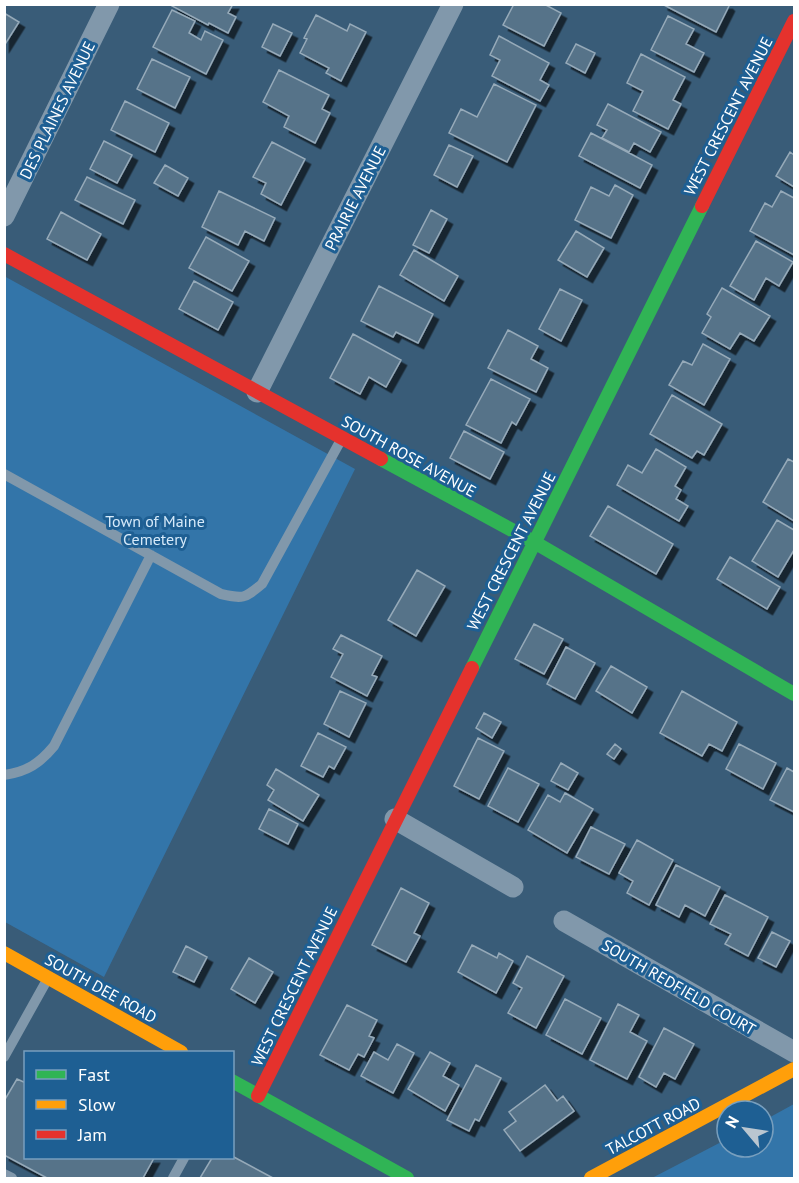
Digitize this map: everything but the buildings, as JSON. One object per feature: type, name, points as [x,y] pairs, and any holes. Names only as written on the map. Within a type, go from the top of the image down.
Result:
[{"type":"street","name":"DES PLAINES AVENUE","points":[[4,216],[109,4]]},
{"type":"street","name":"PRAIRIE AVENUE","points":[[257,392],[453,4]]},
{"type":"street","name":"WEST CRESCENT AVENUE","points":[[258,1096],[795,21]]},
{"type":"street","name":"SOUTH ROSE AVENUE","points":[[4,254],[534,542],[792,687]]},
{"type":"street","points":[[395,819],[513,887]]},
{"type":"street","name":"SOUTH REDFIELD COURT","points":[[564,921],[795,1052]]},
{"type":"street","name":"SOUTH DEE ROAD","points":[[4,953],[178,1051]]},
{"type":"street","name":"TALCOTT ROAD","points":[[591,1179],[795,1069]]},
{"type":"street","points":[[234,1082],[407,1179]]},
{"type":"lane","points":[[4,474],[221,594],[240,598],[254,592],[262,584],[342,438]]},
{"type":"lane","points":[[4,775],[15,774],[30,768],[44,759],[54,746],[151,555]]},
{"type":"lane","points":[[4,1058],[48,977]]},
{"type":"lane","points":[[173,1179],[183,1159]]},
{"type":"lane","points":[[4,1174],[12,1179]]},
{"type":"green space","name":"Town of Maine Cemetery","points":[[4,276],[355,469],[104,977],[5,922]]},
{"type":"green space","points":[[794,1104],[794,1178],[652,1178],[715,1145],[715,1159],[775,1159],[775,1114]]},
{"type":"traffic: fast","points":[[472,668],[702,206]]},
{"type":"traffic: fast","points":[[381,459],[534,542],[794,694]]},
{"type":"traffic: fast","points":[[234,1082],[407,1178]]},
{"type":"traffic: slow","points":[[4,953],[179,1051]]},
{"type":"traffic: slow","points":[[591,1178],[794,1069]]},
{"type":"traffic: jam","points":[[702,206],[794,21]]},
{"type":"traffic: jam","points":[[4,254],[381,459]]},
{"type":"traffic: jam","points":[[258,1096],[472,668]]}]
